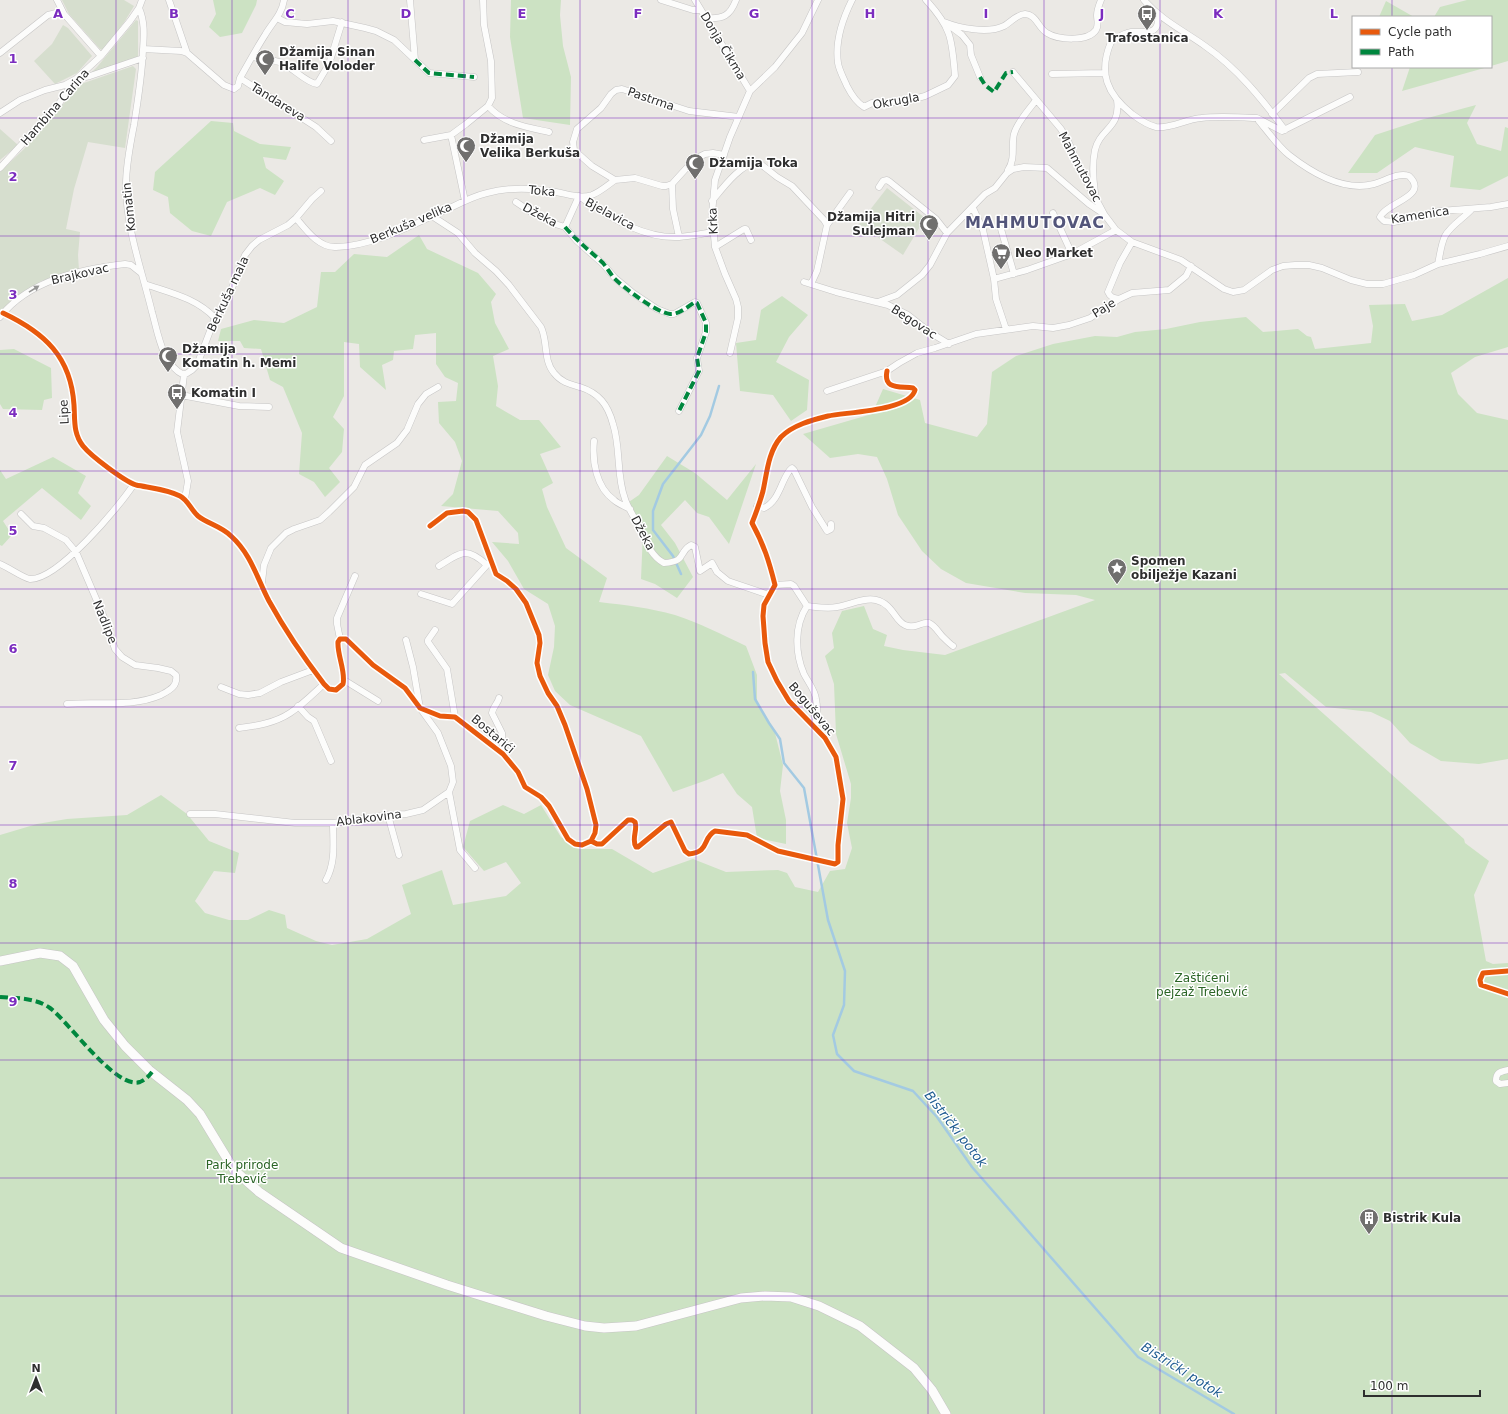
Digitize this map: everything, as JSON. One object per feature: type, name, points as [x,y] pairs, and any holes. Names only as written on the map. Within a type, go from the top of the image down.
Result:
[{"type":"main road","points":[[0,961],[40,953],[60,956],[73,966],[104,1020],[125,1046],[149,1070],[187,1100],[200,1114],[234,1170],[259,1192],[341,1248],[546,1316],[585,1326],[604,1328],[636,1326],[741,1298],[764,1296],[791,1297],[819,1306],[860,1326],[914,1368],[932,1390],[946,1414]]},
{"type":"street","points":[[57,0],[64,14],[101,56]]},
{"type":"street","name":"Hambina Carina","points":[[0,168],[58,105],[76,79],[101,56],[139,8],[142,0]]},
{"type":"street","points":[[169,0],[187,53]]},
{"type":"street","points":[[240,78],[265,34],[282,10],[284,0]]},
{"type":"street","points":[[410,0],[415,60]]},
{"type":"street","points":[[424,140],[451,135],[488,106],[492,98],[492,79],[482,0]]},
{"type":"street","points":[[661,0],[685,8],[701,10]]},
{"type":"street","name":"Donja Čikma","points":[[696,0],[750,91]]},
{"type":"street","points":[[707,18],[719,19],[726,16],[731,11],[736,0]]},
{"type":"street","points":[[750,91],[775,67],[802,33],[818,0]]},
{"type":"street","name":"Okrugla","points":[[852,0],[846,12],[839,41],[838,64],[849,90],[859,104],[864,107],[872,103],[894,103],[926,96],[948,85],[955,76],[950,37],[944,22],[926,0]]},
{"type":"street","points":[[944,22],[965,27],[996,29],[1004,26],[1020,15],[1026,14],[1032,16],[1048,34],[1069,39],[1078,39],[1096,30],[1100,0]]},
{"type":"street","points":[[1144,0],[1158,14],[1206,46],[1231,66],[1255,92],[1284,130]]},
{"type":"street","name":"Komatin","points":[[139,8],[144,24],[143,58],[141,83],[128,155],[126,184],[128,214],[158,335],[166,356],[177,372],[184,375]]},
{"type":"street","points":[[0,53],[48,15],[56,13],[64,14]]},
{"type":"street","points":[[1158,14],[1159,22],[1153,31],[1142,34],[1130,32],[1120,35],[1110,42],[1105,62],[1105,73],[1108,85],[1117,100],[1143,122],[1157,127],[1171,126],[1200,118],[1257,118],[1279,130],[1284,130],[1350,97]]},
{"type":"street","points":[[277,18],[285,22],[295,23],[342,22],[376,31],[394,40],[429,73],[474,77]]},
{"type":"street","points":[[253,57],[273,60],[284,64],[311,82],[317,84],[329,64],[342,22]]},
{"type":"street","points":[[944,22],[962,35],[970,45],[971,55],[980,77]]},
{"type":"street","points":[[143,48],[181,51],[187,53]]},
{"type":"street","name":"Tandareva","points":[[187,53],[224,85],[234,89],[238,86],[240,78],[316,126],[330,140]]},
{"type":"street","points":[[0,113],[20,100],[45,90],[143,58]]},
{"type":"street","name":"Mahmutovac","points":[[1013,72],[1061,129],[1104,214],[1116,230],[1132,242],[1174,257],[1192,266],[1224,289],[1233,292],[1244,290],[1272,270],[1283,266],[1309,265],[1322,268],[1351,280],[1367,284],[1383,284],[1414,275],[1438,264],[1508,246]]},
{"type":"street","points":[[1272,114],[1302,83],[1317,74],[1358,72]]},
{"type":"street","points":[[1052,74],[1105,73]]},
{"type":"street","name":"Pastrma","points":[[615,180],[592,166],[574,150],[573,142],[577,129],[601,108],[611,94],[616,90],[622,89],[689,111],[739,116]]},
{"type":"street","name":"Krka","points":[[730,353],[738,318],[738,307],[715,247],[712,201],[715,180],[750,91]]},
{"type":"street","points":[[878,302],[897,295],[922,275],[930,265],[947,233],[985,194],[995,188],[1011,166],[1014,149],[1014,132],[1022,117],[1036,100]]},
{"type":"street","points":[[1095,196],[1093,176],[1095,149],[1100,138],[1117,117],[1117,100]]},
{"type":"street","points":[[488,106],[508,121],[549,132]]},
{"type":"street","name":"Kamenica","points":[[1257,118],[1288,155],[1310,170],[1345,185],[1374,184],[1400,175],[1409,176],[1414,182],[1414,191],[1384,211],[1380,216],[1384,220],[1394,222],[1440,211],[1503,206],[1508,204]]},
{"type":"street","points":[[451,135],[465,201]]},
{"type":"street","points":[[679,237],[673,209],[672,184],[692,162],[699,157],[705,154],[713,153],[724,155]]},
{"type":"street","points":[[712,201],[729,182],[753,162],[758,162],[777,177],[792,186],[827,225]]},
{"type":"street","points":[[1006,173],[1013,169],[1024,167],[1047,168],[1089,204],[1104,214]]},
{"type":"street","name":"Toka","points":[[465,201],[487,193],[508,189],[533,189],[579,196],[592,195],[615,180],[636,178],[662,186],[672,184]]},
{"type":"street","points":[[879,187],[883,181],[887,180],[890,182],[936,219],[947,233]]},
{"type":"street","name":"Berkuša mala","points":[[184,375],[198,365],[215,318],[228,298],[245,255],[259,240],[288,225],[321,191]]},
{"type":"street","points":[[811,284],[817,271],[827,225],[850,193]]},
{"type":"street","name":"Džeka","points":[[565,227],[579,196]]},
{"type":"street","name":"Bjelavica","points":[[579,196],[596,208],[628,225],[666,236],[679,237],[713,232]]},
{"type":"street","name":"Berkuša velika","points":[[296,218],[316,240],[335,248],[362,244],[399,231],[465,201]]},
{"type":"street","name":"Džeka","points":[[516,202],[531,212],[555,224],[565,227],[577,241],[603,264],[615,278],[633,293],[657,309],[674,314],[695,302],[697,303],[706,323],[706,332],[698,358],[699,371],[679,411]]},
{"type":"street","points":[[973,208],[983,230],[994,279],[996,299],[1006,329]]},
{"type":"street","points":[[1438,264],[1445,236],[1454,225],[1466,216],[1472,209]]},
{"type":"street","points":[[1053,213],[1072,254]]},
{"type":"street","name":"Džeka","points":[[432,216],[458,233],[474,253],[496,271],[518,296],[543,331],[549,366],[553,373],[565,383],[596,394],[608,409],[614,424],[619,450],[625,500],[649,548],[656,557],[664,563],[676,562],[686,548],[691,545],[695,547],[700,571],[712,563],[717,572],[728,581],[769,596]]},
{"type":"street","points":[[715,247],[744,229],[746,229],[751,240]]},
{"type":"street","points":[[1001,229],[1014,274]]},
{"type":"street","points":[[994,279],[1014,274],[1072,254],[1116,230]]},
{"type":"street","points":[[1119,299],[1109,296],[1108,292],[1120,263],[1132,242]]},
{"type":"street","name":"Brajkovac","points":[[2,315],[24,295],[46,281],[125,264],[131,265],[137,269],[143,277]]},
{"type":"street","name":"Paje","points":[[827,391],[887,371],[898,363],[917,353],[949,344],[976,334],[1033,326],[1053,328],[1069,325],[1090,318],[1119,299],[1132,293],[1169,290],[1186,276],[1192,266]]},
{"type":"street","name":"Begovac","points":[[804,282],[836,292],[878,302],[899,310],[938,338],[949,344]]},
{"type":"street","points":[[145,284],[184,296],[205,308],[215,318]]},
{"type":"street","name":"Lipe","points":[[2,315],[15,319],[41,335],[62,359],[73,388],[75,429],[78,438],[84,447],[102,464],[134,484],[166,491],[186,499]]},
{"type":"street","points":[[807,606],[794,586],[791,584],[775,585],[767,553],[752,523],[757,506],[761,500],[772,452],[781,438],[794,428],[809,421],[827,416],[883,408],[913,396],[915,390],[913,388],[896,387],[888,383],[886,379],[887,371]]},
{"type":"street","points":[[184,375],[177,432],[178,442],[188,481],[186,499],[198,515],[223,528],[251,560],[269,599],[286,630],[313,670],[329,689],[336,690],[341,687],[344,680],[338,646],[340,639],[337,618],[354,576]]},
{"type":"street","points":[[262,584],[264,565],[271,548],[286,533],[320,520],[329,512],[354,487],[365,465],[397,443],[407,430],[418,404],[426,394],[438,387]]},
{"type":"street","points":[[181,395],[239,406],[269,406]]},
{"type":"street","points":[[594,441],[594,460],[597,475],[603,489],[614,500],[630,509]]},
{"type":"street","points":[[757,506],[764,508],[770,504],[778,494],[788,471],[792,468],[812,507],[827,531],[831,529],[831,524]]},
{"type":"street","points":[[0,564],[25,578],[37,578],[47,574],[76,552],[124,499],[134,484]]},
{"type":"street","points":[[430,526],[447,513],[459,511],[468,512],[476,520],[489,563],[496,574],[508,581],[516,589],[526,604],[537,629],[540,643],[537,663],[540,676],[548,693],[557,706],[583,775],[596,825],[592,841]]},
{"type":"street","points":[[21,514],[33,526],[44,528],[66,540],[76,552]]},
{"type":"street","name":"Nadlipe","points":[[67,704],[120,704],[138,702],[153,698],[171,690],[176,684],[176,675],[171,671],[135,665],[122,657],[115,649],[103,615],[76,552]]},
{"type":"street","points":[[439,566],[458,554],[464,553],[475,555],[489,563]]},
{"type":"street","points":[[421,594],[452,604],[489,563]]},
{"type":"street","name":"Boguševac","points":[[662,828],[670,822],[672,823],[685,851],[689,854],[702,850],[711,834],[715,831],[747,835],[778,851],[824,862],[835,864],[838,862],[838,845],[843,799],[836,757],[825,738],[789,701],[768,662],[763,616],[764,605],[775,585]]},
{"type":"street","points":[[807,606],[836,608],[868,599],[877,600],[893,610],[900,621],[906,625],[915,627],[924,623],[929,623],[953,646]]},
{"type":"street","points":[[807,606],[803,612],[801,620],[797,650],[799,662],[816,697],[818,708],[815,727]]},
{"type":"street","points":[[435,630],[428,642],[447,669],[454,717]]},
{"type":"street","points":[[340,639],[344,638],[350,640],[373,665],[405,688],[438,732],[451,766],[453,782],[449,792],[460,850],[475,868]]},
{"type":"street","points":[[406,640],[413,667],[420,708]]},
{"type":"street","points":[[221,687],[239,694],[248,695],[260,693],[281,682],[313,670]]},
{"type":"street","points":[[344,680],[378,700]]},
{"type":"street","points":[[239,728],[260,725],[278,720],[290,713],[324,684]]},
{"type":"street","points":[[499,698],[498,702],[493,708],[492,713],[502,733],[503,754]]},
{"type":"street","points":[[298,706],[314,721],[331,761]]},
{"type":"street","name":"Bostarići","points":[[420,708],[440,716],[454,717],[503,754],[518,772],[525,787],[541,797],[549,806],[568,839],[575,844],[582,845],[592,841],[596,844],[602,844],[628,820],[632,820],[635,822],[637,827],[634,844],[638,847],[662,828]]},
{"type":"street","name":"Ablakovina","points":[[190,814],[215,814],[295,823],[333,823],[388,815],[406,814],[423,810],[449,792]]},
{"type":"street","points":[[388,815],[399,855]]},
{"type":"street","points":[[326,880],[331,870],[333,859],[333,823]]},
{"type":"street","points":[[1508,971],[1483,973],[1480,980],[1481,985],[1508,994]]},
{"type":"street","points":[[1508,1070],[1497,1074],[1496,1081],[1500,1084],[1508,1083]]},
{"type":"green space","points":[[62,0],[124,0],[134,6],[125,21],[103,50],[100,49],[69,14]]},
{"type":"green space","points":[[213,0],[257,0],[242,33],[220,37],[209,27],[216,14]]},
{"type":"green space","points":[[511,0],[561,0],[560,15],[563,46],[571,77],[570,125],[523,118],[510,37]]},
{"type":"green space","points":[[1467,0],[1508,0],[1508,61],[1492,66],[1492,16],[1435,16],[1440,7]]},
{"type":"green space","points":[[1386,1],[1412,16],[1379,16]]},
{"type":"green space","points":[[136,20],[138,21],[138,59],[89,75],[97,67]]},
{"type":"green space","points":[[63,25],[68,28],[92,56],[77,73],[55,84],[34,61],[52,44]]},
{"type":"green space","points":[[133,66],[136,69],[125,148],[88,142],[74,189],[66,229],[80,232],[78,255],[79,270],[41,281],[0,311],[0,172],[24,149],[81,84]]},
{"type":"green space","points":[[1410,68],[1484,68],[1402,91]]},
{"type":"green space","points":[[1476,105],[1467,123],[1477,144],[1501,151],[1505,127],[1508,128],[1508,176],[1480,190],[1450,187],[1454,156],[1415,147],[1377,173],[1348,173],[1375,135],[1424,119]]},
{"type":"green space","points":[[211,121],[233,123],[234,131],[260,144],[291,147],[286,160],[263,157],[266,168],[284,181],[275,195],[260,188],[227,202],[211,236],[192,231],[170,213],[168,197],[153,190],[155,172]]},
{"type":"green space","points":[[0,129],[18,145],[0,160]]},
{"type":"green space","points":[[887,188],[925,218],[903,255],[859,224]]},
{"type":"green space","points":[[419,235],[427,249],[478,273],[496,294],[491,302],[495,323],[509,349],[493,356],[498,386],[496,406],[520,420],[539,420],[561,447],[540,454],[553,483],[542,489],[547,507],[566,548],[607,578],[599,602],[675,615],[702,625],[746,646],[757,675],[757,704],[775,733],[783,765],[780,791],[786,820],[786,844],[757,838],[752,807],[737,794],[723,773],[673,792],[641,736],[570,705],[555,691],[548,675],[554,647],[555,626],[548,604],[524,589],[508,561],[492,542],[519,544],[518,533],[498,511],[441,506],[453,494],[462,461],[455,442],[439,423],[438,402],[456,401],[458,383],[445,377],[436,364],[436,333],[415,335],[413,349],[394,351],[393,360],[382,365],[386,390],[360,367],[359,344],[344,342],[344,396],[333,417],[344,429],[342,452],[329,468],[340,482],[325,497],[314,482],[299,474],[302,433],[283,387],[270,380],[261,349],[244,348],[240,341],[218,341],[221,329],[254,320],[284,323],[317,307],[321,272],[335,272],[354,254],[387,257]]},
{"type":"green space","points":[[1508,278],[1508,347],[1475,357],[1451,373],[1458,394],[1477,413],[1508,420],[1508,759],[1479,764],[1441,761],[1410,743],[1390,721],[1371,712],[1326,707],[1285,673],[1279,674],[1464,839],[1465,843],[1489,861],[1474,895],[1486,961],[1493,964],[1508,963],[1508,1414],[0,1414],[0,835],[37,824],[67,819],[127,815],[161,795],[187,814],[209,841],[239,853],[235,873],[214,871],[195,901],[205,913],[229,920],[248,920],[269,910],[285,915],[287,928],[316,941],[332,945],[367,939],[411,914],[402,885],[442,870],[453,905],[506,896],[521,883],[506,862],[484,871],[463,847],[470,821],[503,805],[524,814],[541,805],[561,837],[580,849],[612,849],[653,873],[693,859],[726,872],[778,870],[787,873],[795,887],[818,892],[830,871],[845,869],[852,848],[847,823],[851,798],[851,784],[836,734],[834,684],[825,656],[834,648],[832,633],[842,611],[864,606],[873,629],[887,635],[884,646],[945,655],[1095,600],[1076,595],[1025,593],[966,583],[941,569],[922,551],[898,515],[887,479],[877,457],[858,454],[830,458],[803,434],[872,414],[883,389],[920,400],[925,423],[977,437],[987,424],[992,372],[1016,356],[1053,344],[1095,336],[1117,337],[1135,332],[1166,329],[1200,322],[1246,317],[1263,332],[1298,329],[1307,336],[1311,337],[1315,349],[1371,343],[1373,326],[1369,305],[1405,304],[1412,321],[1442,315]]},
{"type":"green space","points":[[782,296],[808,315],[789,337],[776,362],[809,380],[807,410],[791,421],[773,395],[740,391],[736,343],[756,340],[761,310]]},
{"type":"green space","points":[[14,349],[51,368],[52,398],[44,400],[42,410],[3,409],[0,404],[0,350]]},
{"type":"green space","points":[[667,456],[695,473],[727,500],[756,464],[729,544],[709,517],[697,513],[685,500],[661,525],[675,543],[693,577],[677,598],[655,584],[641,579],[643,532],[623,506],[639,495]]},
{"type":"green space","points":[[53,457],[86,476],[78,493],[91,506],[81,520],[42,488],[3,521],[12,535],[2,546],[0,545],[0,470],[6,479]]},
{"type":"waterway","name":"Bistrički potok","points":[[681,574],[673,556],[653,530],[653,511],[663,484],[701,435],[710,416],[719,386]]},
{"type":"waterway","name":"Bistrički potok","points":[[753,672],[755,699],[780,739],[784,763],[804,788],[828,920],[845,971],[844,1005],[833,1035],[837,1054],[854,1071],[913,1091],[937,1117],[972,1167],[1138,1357],[1234,1414]]},
{"type":"marked path","points":[[415,60],[429,73],[474,77]]},
{"type":"marked path","points":[[980,77],[985,85],[994,92],[1006,73],[1013,72]]},
{"type":"marked path","points":[[565,227],[603,263],[614,278],[649,305],[664,313],[673,314],[683,310],[695,302],[697,303],[706,323],[706,332],[697,358],[699,371],[679,411]]},
{"type":"marked path","points":[[0,997],[33,1000],[50,1008],[106,1066],[118,1076],[130,1082],[140,1082],[147,1078],[152,1072]]},
{"type":"cycle path","points":[[3,313],[31,329],[43,338],[53,348],[61,360],[68,373],[72,388],[76,431],[83,446],[93,456],[131,483],[164,490],[180,496],[198,516],[223,530],[238,543],[249,558],[269,601],[295,644],[329,689],[336,690],[343,684],[344,679],[338,642],[340,639],[346,639],[373,665],[405,688],[420,708],[440,716],[455,717],[503,754],[518,772],[525,787],[541,797],[549,806],[568,839],[575,844],[582,845],[591,841],[595,833],[596,825],[587,789],[565,725],[557,706],[548,693],[540,676],[537,663],[540,643],[539,635],[526,603],[516,589],[496,574],[476,520],[468,512],[463,511],[447,513],[430,526]]},
{"type":"cycle path","points":[[591,841],[597,844],[602,844],[628,820],[632,820],[636,825],[634,841],[636,847],[638,847],[666,824],[671,822],[685,851],[689,854],[700,851],[708,837],[715,831],[747,835],[778,851],[835,864],[838,862],[838,845],[843,799],[836,757],[825,738],[789,701],[768,662],[763,616],[764,605],[775,585],[766,553],[752,523],[763,491],[773,449],[781,437],[791,429],[816,419],[890,406],[911,397],[915,390],[913,388],[898,387],[890,384],[886,377],[887,371]]},
{"type":"cycle path","points":[[1508,971],[1483,973],[1480,980],[1481,985],[1508,994]]},
{"type":"place","name":"Trafostanica","points":[[1147,31]]},
{"type":"place","name":"Džamija Sinan Halife Voloder","points":[[265,76]]},
{"type":"place","name":"Džamija Velika Berkuša","points":[[466,163]]},
{"type":"place","name":"Džamija Toka","points":[[695,180]]},
{"type":"place","name":"Džamija Hitri Sulejman","points":[[929,241]]},
{"type":"place","name":"Neo Market","points":[[1001,270]]},
{"type":"place","name":"Džamija Komatin h. Memi","points":[[168,373]]},
{"type":"place","name":"Komatin I","points":[[177,410]]},
{"type":"place","name":"Spomen obilježje Kazani","points":[[1117,585]]},
{"type":"place","name":"Bistrik Kula","points":[[1369,1235]]},
{"type":"district","name":"MAHMUTOVAC","points":[[1035,222]]},
{"type":"park label","name":"Zaštićeni pejzaž Trebević","points":[[1202,985]]},
{"type":"park label","name":"Park prirode Trebević","points":[[242,1172]]}]
